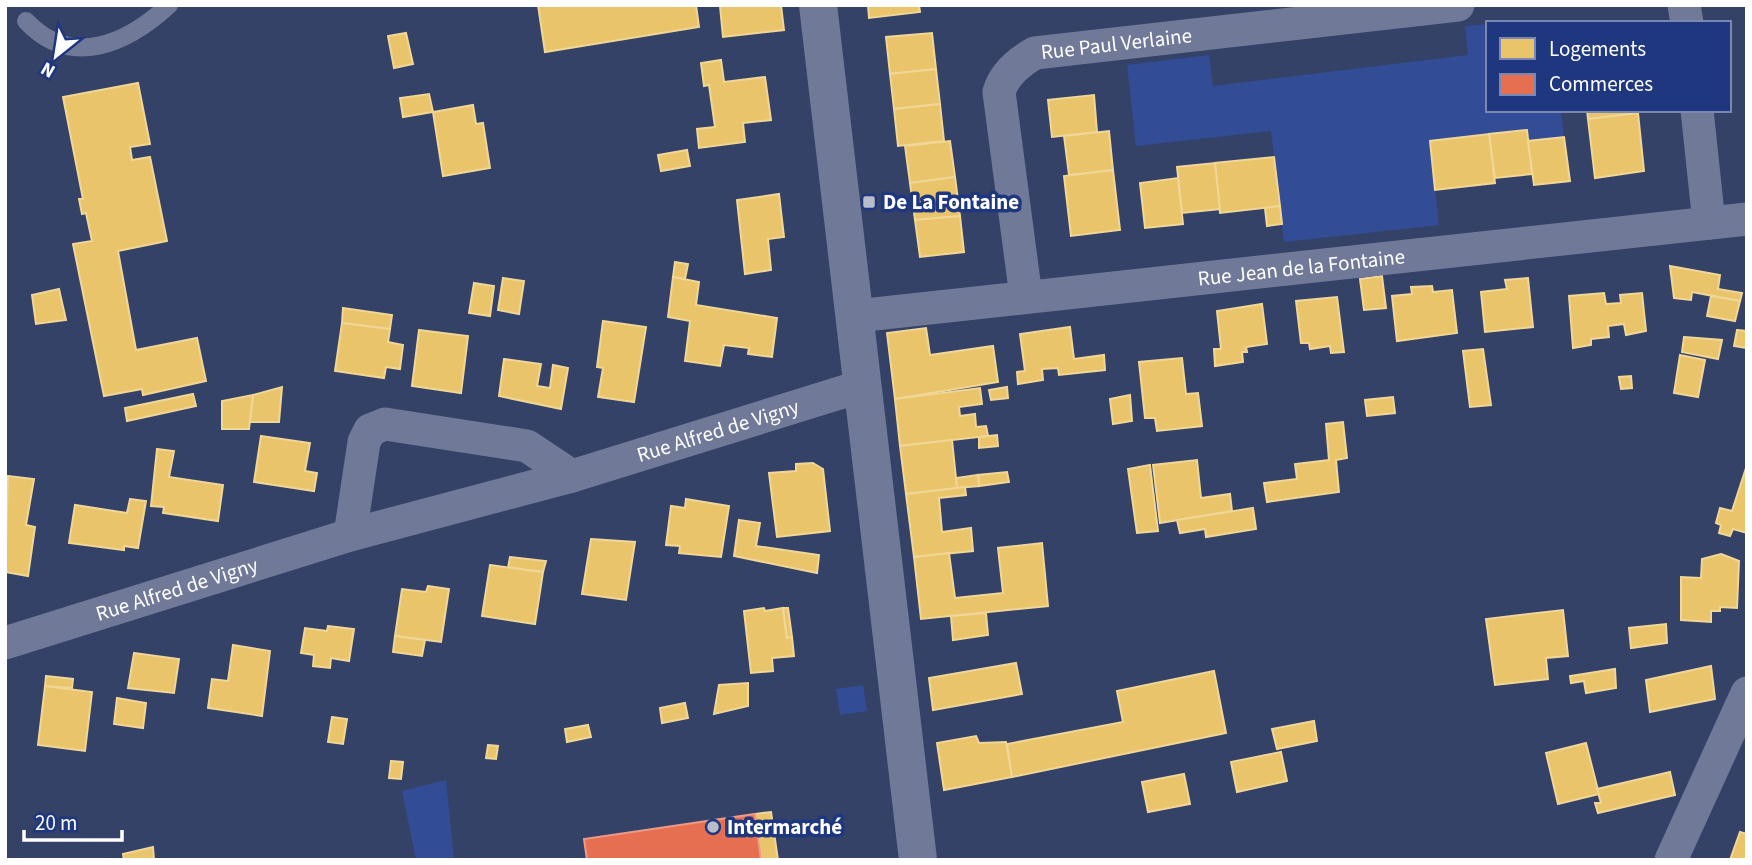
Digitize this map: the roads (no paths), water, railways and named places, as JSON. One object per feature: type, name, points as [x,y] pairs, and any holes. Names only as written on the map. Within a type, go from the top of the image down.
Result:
[{"type":"street","points":[[818,5],[918,860]]},
{"type":"street","name":"Rue Paul Verlaine","points":[[1026,297],[999,92],[1012,70],[1029,56],[1035,53],[1458,5]]},
{"type":"street","points":[[1696,112],[1709,223]]},
{"type":"street","name":"Rue Jean de la Fontaine","points":[[856,316],[1747,219]]},
{"type":"street","name":"Rue Alfred de Vigny","points":[[5,642],[350,535],[572,476],[862,386]]},
{"type":"street","points":[[350,535],[364,442],[370,430],[385,424],[527,446],[572,476]]},
{"type":"street","points":[[1671,860],[1743,710]]},
{"type":"lane","points":[[26,21],[42,38],[79,48],[106,45],[132,33],[169,5]]},
{"type":"place","name":"De La Fontaine","points":[[869,202]]},
{"type":"place","name":"Intermarché","points":[[713,827]]}]
